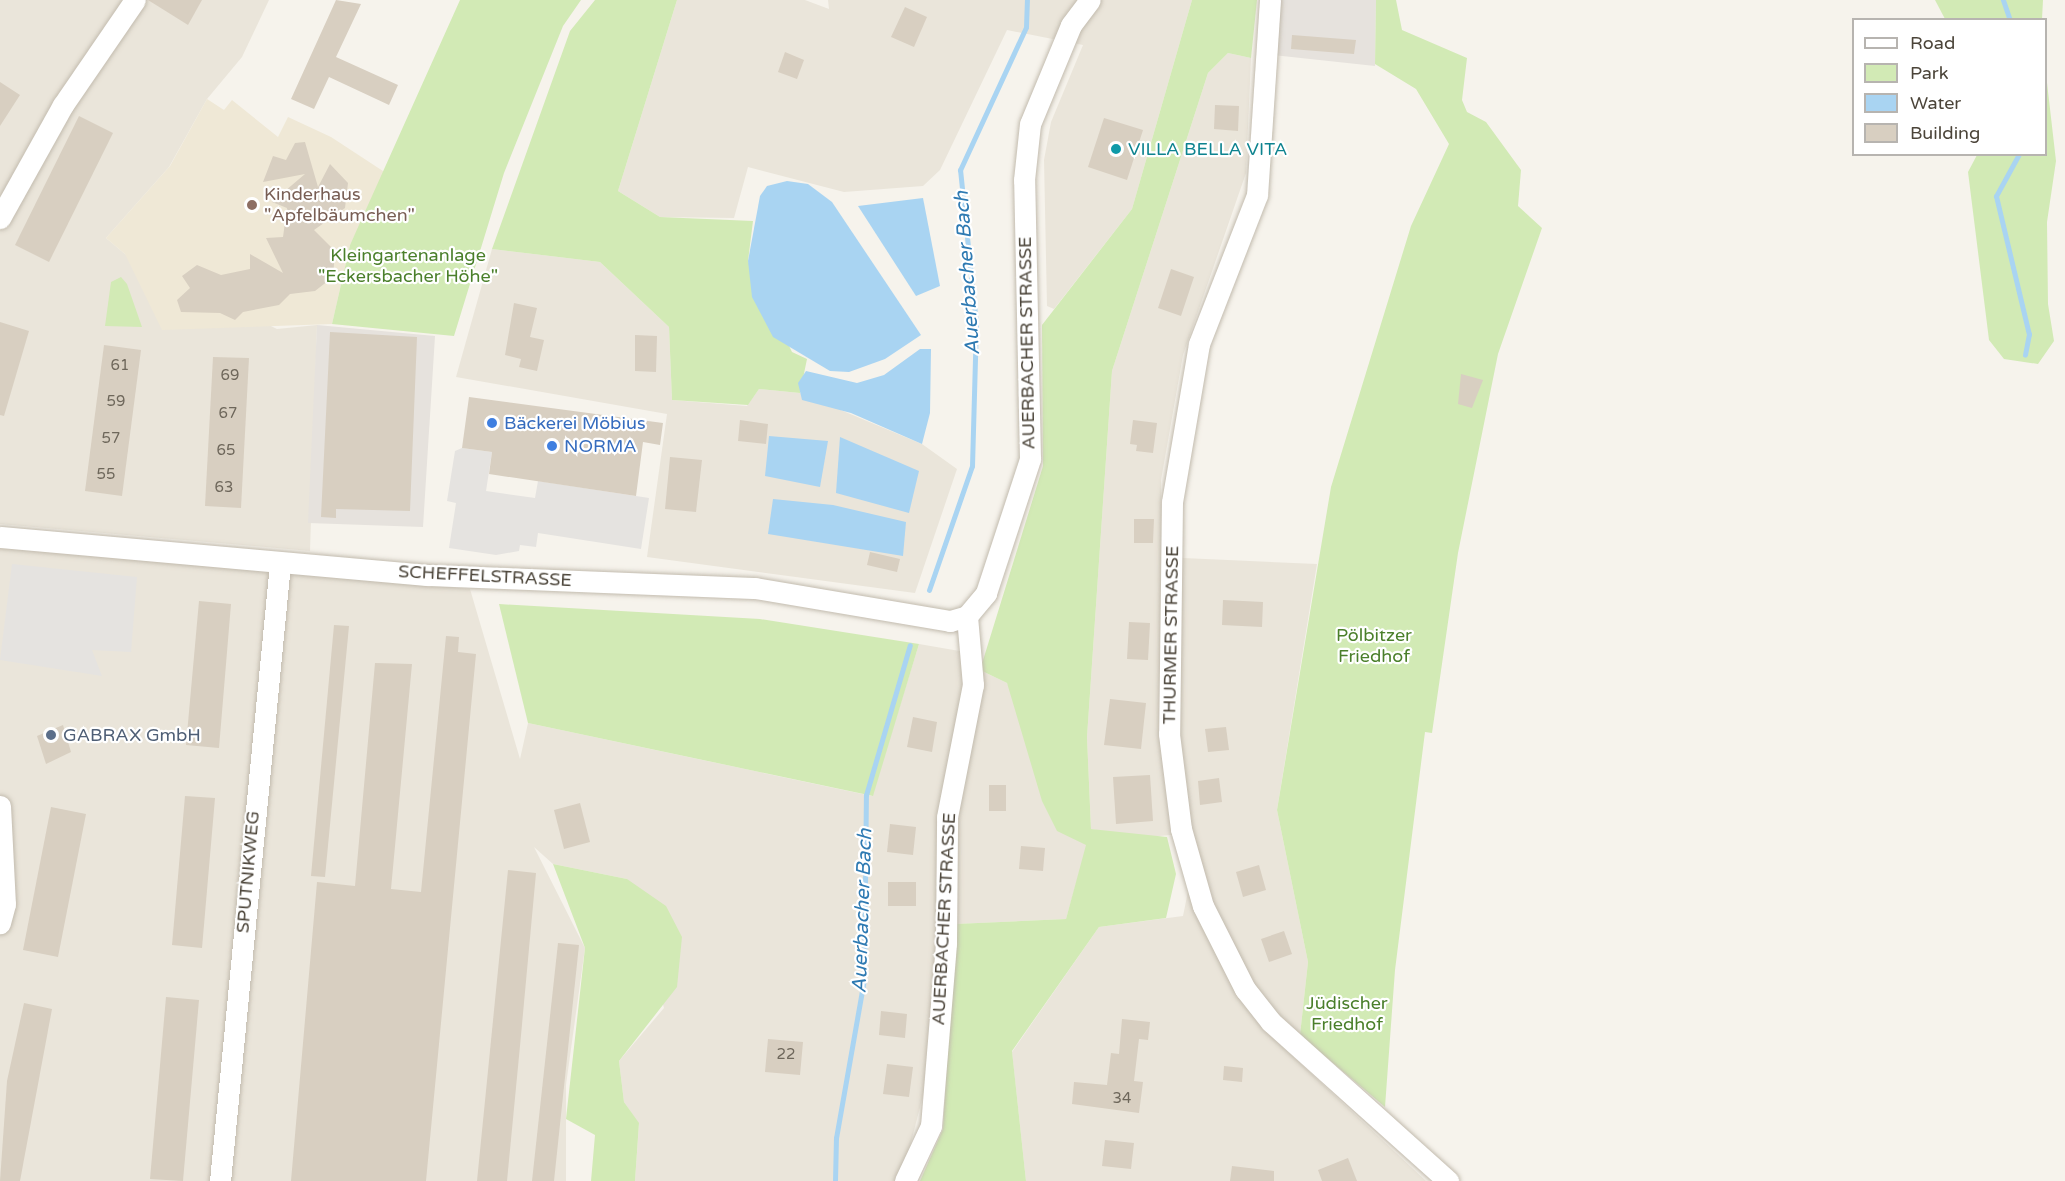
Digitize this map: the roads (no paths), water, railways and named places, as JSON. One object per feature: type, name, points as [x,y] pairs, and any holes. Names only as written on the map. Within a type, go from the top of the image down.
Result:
[{"type":"street","points":[[0,218],[63,105],[135,0]]},
{"type":"street","name":"AUERBACHER STRASSE","points":[[905,1181],[931,1126],[946,943],[947,817],[973,685],[967,616],[986,593],[1030,459],[1024,180],[1030,124],[1071,25],[1090,0]]},
{"type":"street","name":"THURMER STRASSE","points":[[1270,0],[1257,195],[1199,344],[1172,502],[1169,734],[1181,829],[1203,906],[1245,989],[1271,1022],[1448,1181]]},
{"type":"street","name":"SCHEFFELSTRASSE","points":[[0,537],[280,563],[755,588],[950,621],[967,616]]},
{"type":"street","name":"SPUTNIKWEG","points":[[220,1181],[280,563]]},
{"type":"street","points":[[0,806],[4,904],[0,923]]},
{"type":"water","points":[[787,181],[808,184],[832,202],[921,335],[885,359],[849,372],[830,371],[773,337],[752,297],[748,261],[760,196],[767,186]]},
{"type":"water","points":[[923,198],[940,286],[916,296],[858,206]]},
{"type":"water","points":[[920,349],[931,349],[930,413],[922,444],[851,413],[802,400],[798,383],[806,371],[857,383],[884,375]]},
{"type":"water","points":[[769,436],[828,441],[820,487],[765,476]]},
{"type":"water","points":[[840,437],[919,471],[909,513],[836,493]]},
{"type":"water","points":[[773,499],[833,505],[906,522],[903,556],[768,534]]},
{"type":"waterway","name":"Auerbacher Bach","points":[[929,590],[972,466],[976,324],[960,170],[1026,27],[1027,0]]},
{"type":"waterway","points":[[2003,0],[2009,18]]},
{"type":"waterway","points":[[2018,156],[1996,196],[2029,334],[2025,355]]},
{"type":"waterway","name":"Auerbacher Bach","points":[[835,1181],[836,1138],[864,979],[866,795],[910,645]]},
{"type":"place","name":"VILLA BELLA VITA","points":[[1116,149]]},
{"type":"place","name":"Kinderhaus \"Apfelbäumchen\"","points":[[252,205]]},
{"type":"place","name":"Bäckerei Möbius","points":[[492,423]]},
{"type":"place","name":"NORMA","points":[[552,446]]},
{"type":"place","name":"GABRAX GmbH","points":[[51,735]]},
{"type":"park label","name":"Kleingartenanlage \"Eckersbacher Höhe\"","points":[[408,266]]},
{"type":"park label","name":"Pölbitzer Friedhof","points":[[1374,646]]},
{"type":"park label","name":"Jüdischer Friedhof","points":[[1347,1014]]}]
